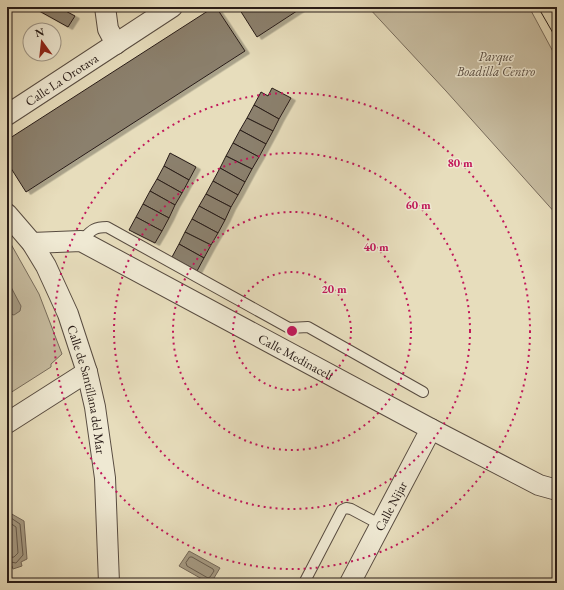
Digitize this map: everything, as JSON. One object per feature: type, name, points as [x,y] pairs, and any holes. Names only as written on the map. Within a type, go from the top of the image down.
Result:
[{"type":"street","points":[[105,7],[108,29],[116,44]]},
{"type":"street","name":"Calle La Orotava","points":[[7,115],[172,7]]},
{"type":"street","name":"Calle de Santillana del Mar","points":[[7,214],[32,243],[46,266],[58,290],[78,342],[87,372],[96,407],[106,478],[109,583]]},
{"type":"street","points":[[32,243],[81,241]]},
{"type":"street","name":"Calle Medinaceli","points":[[81,241],[431,429],[539,485],[557,490]]},
{"type":"street","points":[[7,423],[87,372]]},
{"type":"street","name":"Calle Nijar","points":[[350,583],[431,429]]},
{"type":"lane","points":[[81,241],[92,230],[98,227],[107,227],[289,328],[308,327],[423,392]]},
{"type":"lane","points":[[304,583],[342,510],[346,508],[351,509],[381,525]]},
{"type":"green space","name":"Parque Boadilla Centro","points":[[368,7],[529,7],[557,59],[557,215],[446,91]]},
{"type":"green space","points":[[7,237],[39,294],[62,354],[51,364],[51,367],[7,395]]},
{"type":"water","points":[[7,286],[11,287],[21,306],[20,311],[14,315],[7,313]]},
{"type":"water","points":[[10,513],[24,521],[27,559],[21,562],[22,566],[13,569],[12,566],[7,567],[7,515]]},
{"type":"water","points":[[189,551],[220,568],[211,583],[179,566]]},
{"type":"building","points":[[32,7],[58,7],[75,16],[68,27],[62,24],[62,22],[59,22]]},
{"type":"building","points":[[216,7],[245,51],[26,192],[7,162],[7,140]]},
{"type":"building","points":[[238,7],[303,7],[257,37]]},
{"type":"building","points":[[272,88],[291,98],[279,119],[254,105],[261,92],[268,96]]},
{"type":"building","points":[[254,105],[279,119],[273,131],[247,118]]},
{"type":"building","points":[[247,118],[273,131],[266,144],[240,130]]},
{"type":"building","points":[[240,130],[266,144],[259,157],[233,143]]},
{"type":"building","points":[[233,143],[259,157],[252,169],[226,156]]},
{"type":"building","points":[[170,153],[196,167],[189,180],[164,166]]},
{"type":"building","points":[[226,156],[252,169],[245,182],[220,168]]},
{"type":"building","points":[[164,166],[189,180],[182,193],[157,179]]},
{"type":"building","points":[[220,168],[245,182],[238,195],[213,181]]},
{"type":"building","points":[[157,179],[182,193],[175,205],[150,191]]},
{"type":"building","points":[[213,181],[238,195],[231,207],[206,194]]},
{"type":"building","points":[[150,191],[175,205],[169,218],[143,204]]},
{"type":"building","points":[[206,194],[231,207],[225,220],[199,206]]},
{"type":"building","points":[[143,204],[169,218],[162,231],[136,217]]},
{"type":"building","points":[[199,206],[225,220],[218,233],[192,219]]},
{"type":"building","points":[[136,217],[162,231],[155,243],[129,230]]},
{"type":"building","points":[[192,219],[218,233],[211,245],[185,232]]},
{"type":"building","points":[[185,232],[211,245],[204,258],[179,244]]},
{"type":"building","points":[[179,244],[204,258],[197,271],[172,257]]},
{"type":"tram line","points":[[538,7],[557,40]]},
{"type":"tram line","points":[[552,7],[557,16]]}]
